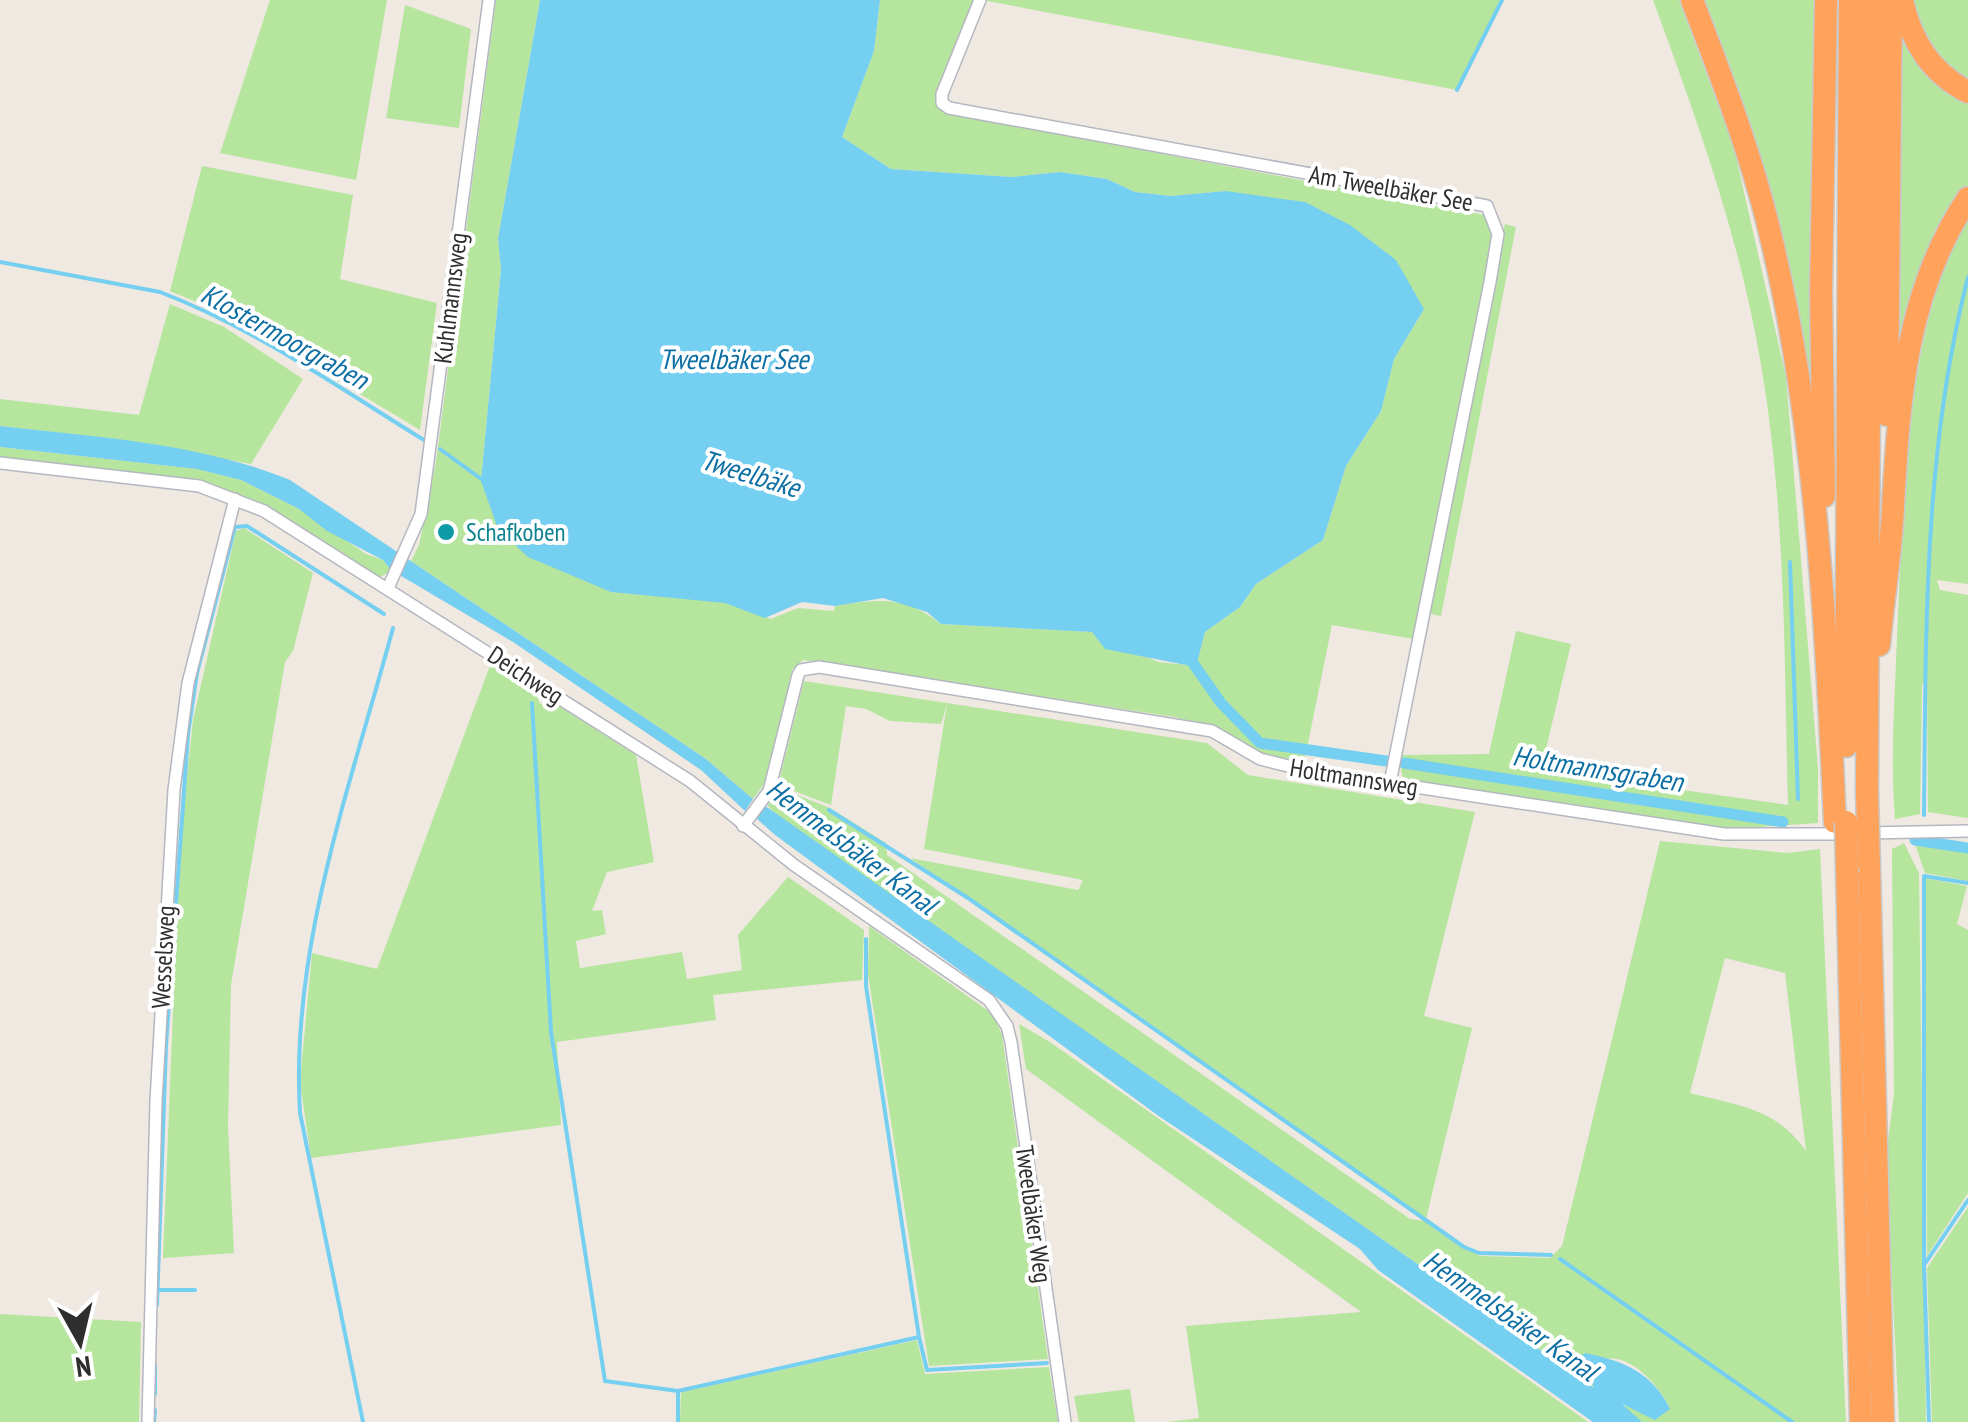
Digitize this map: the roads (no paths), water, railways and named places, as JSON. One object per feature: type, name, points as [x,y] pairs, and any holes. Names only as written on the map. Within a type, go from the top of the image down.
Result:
[{"type":"highway","points":[[1692,0],[1735,112],[1778,266],[1807,450],[1841,822],[1851,870],[1883,1422]]},
{"type":"highway","points":[[1823,599],[1821,291],[1826,0]]},
{"type":"highway","points":[[1841,822],[1850,0]]},
{"type":"highway","points":[[1867,792],[1871,0]]},
{"type":"highway","points":[[1887,554],[1891,0]]},
{"type":"highway","points":[[1902,0],[1910,32],[1929,63],[1968,92]]},
{"type":"highway","points":[[1861,1422],[1849,969],[1851,870],[1867,792],[1900,405],[1922,285],[1940,244],[1968,198]]},
{"type":"street","name":"Kuhlmannsweg","points":[[391,585],[410,546],[429,462],[489,0]]},
{"type":"street","name":"Am Tweelbäker See","points":[[980,0],[942,94],[942,103],[949,108],[1487,206],[1497,224],[1490,282],[1390,783]]},
{"type":"street","name":"Deichweg","points":[[0,463],[198,486],[264,511],[391,585],[690,782],[743,826],[997,1009]]},
{"type":"street","name":"Wesselsweg","points":[[148,1422],[156,1082],[174,790],[188,683],[235,499]]},
{"type":"street","name":"Holtmannsweg","points":[[743,826],[769,791],[798,675],[801,670],[819,666],[1212,731],[1260,759],[1280,765],[1724,834],[1968,831]]},
{"type":"street","name":"Tweelbäker Weg","points":[[997,1009],[1012,1042],[1065,1422]]},
{"type":"water","name":"Tweelbäker See","points":[[540,0],[880,0],[874,51],[842,137],[891,169],[1012,177],[1060,172],[1107,179],[1135,192],[1171,196],[1226,191],[1305,202],[1350,225],[1396,260],[1424,309],[1394,359],[1381,411],[1346,466],[1323,540],[1256,584],[1240,607],[1205,632],[1196,667],[1105,649],[1092,632],[941,624],[927,612],[883,598],[835,606],[802,602],[765,618],[725,603],[611,592],[528,557],[498,529],[481,481],[501,269],[498,239]]},
{"type":"water","points":[[0,426],[184,450],[290,480],[706,759],[753,799],[745,811],[701,770],[513,642],[391,570],[383,560],[327,531],[299,509],[241,480],[197,469],[0,447]]},
{"type":"water","points":[[764,805],[1594,1388],[1579,1357],[1585,1353],[1635,1370],[1655,1386],[1670,1409],[1655,1420],[1622,1404],[1642,1422],[1593,1422],[1378,1270],[1360,1249],[1160,1117],[775,835],[756,818]]},
{"type":"waterway","points":[[1457,90],[1502,0]]},
{"type":"waterway","name":"Klostermoorgraben","points":[[0,262],[160,292],[229,323],[424,440]]},
{"type":"waterway","points":[[1924,815],[1927,612],[1935,477],[1953,343],[1968,277]]},
{"type":"waterway","name":"Klostermoorgraben","points":[[440,449],[484,481]]},
{"type":"waterway","points":[[157,1305],[166,1045],[188,734],[197,673],[235,527],[247,526],[384,614]]},
{"type":"waterway","points":[[1790,562],[1798,799]]},
{"type":"waterway","points":[[363,1422],[300,1113],[299,1051],[304,989],[327,867],[393,628]]},
{"type":"waterway","name":"Holtmannsgraben","points":[[1188,656],[1221,703],[1260,743],[1386,761]]},
{"type":"waterway","points":[[532,703],[551,1032],[605,1381],[678,1391],[919,1337],[866,986],[866,939]]},
{"type":"waterway","name":"Holtmannsgraben","points":[[1404,763],[1783,822]]},
{"type":"waterway","name":"Hemmelsbäker Kanal","points":[[829,810],[968,898],[1464,1247],[1479,1253],[1551,1255]]},
{"type":"waterway","name":"Holtmannsgraben","points":[[1915,840],[1968,848]]},
{"type":"waterway","points":[[1924,1265],[1924,876],[1968,883]]},
{"type":"waterway","points":[[1929,1422],[1924,1265],[1968,1200]]},
{"type":"waterway","points":[[1560,1259],[1792,1422]]},
{"type":"waterway","points":[[157,1290],[195,1290]]},
{"type":"waterway","points":[[919,1337],[927,1370],[1047,1363]]},
{"type":"waterway","points":[[155,1365],[155,1394]]},
{"type":"waterway","points":[[678,1391],[678,1422]]},
{"type":"waterway","points":[[154,1422],[155,1410]]},
{"type":"place","name":"Schafkoben","points":[[446,532]]},
{"type":"water label","name":"Tweelbäke","points":[[751,473]]}]
